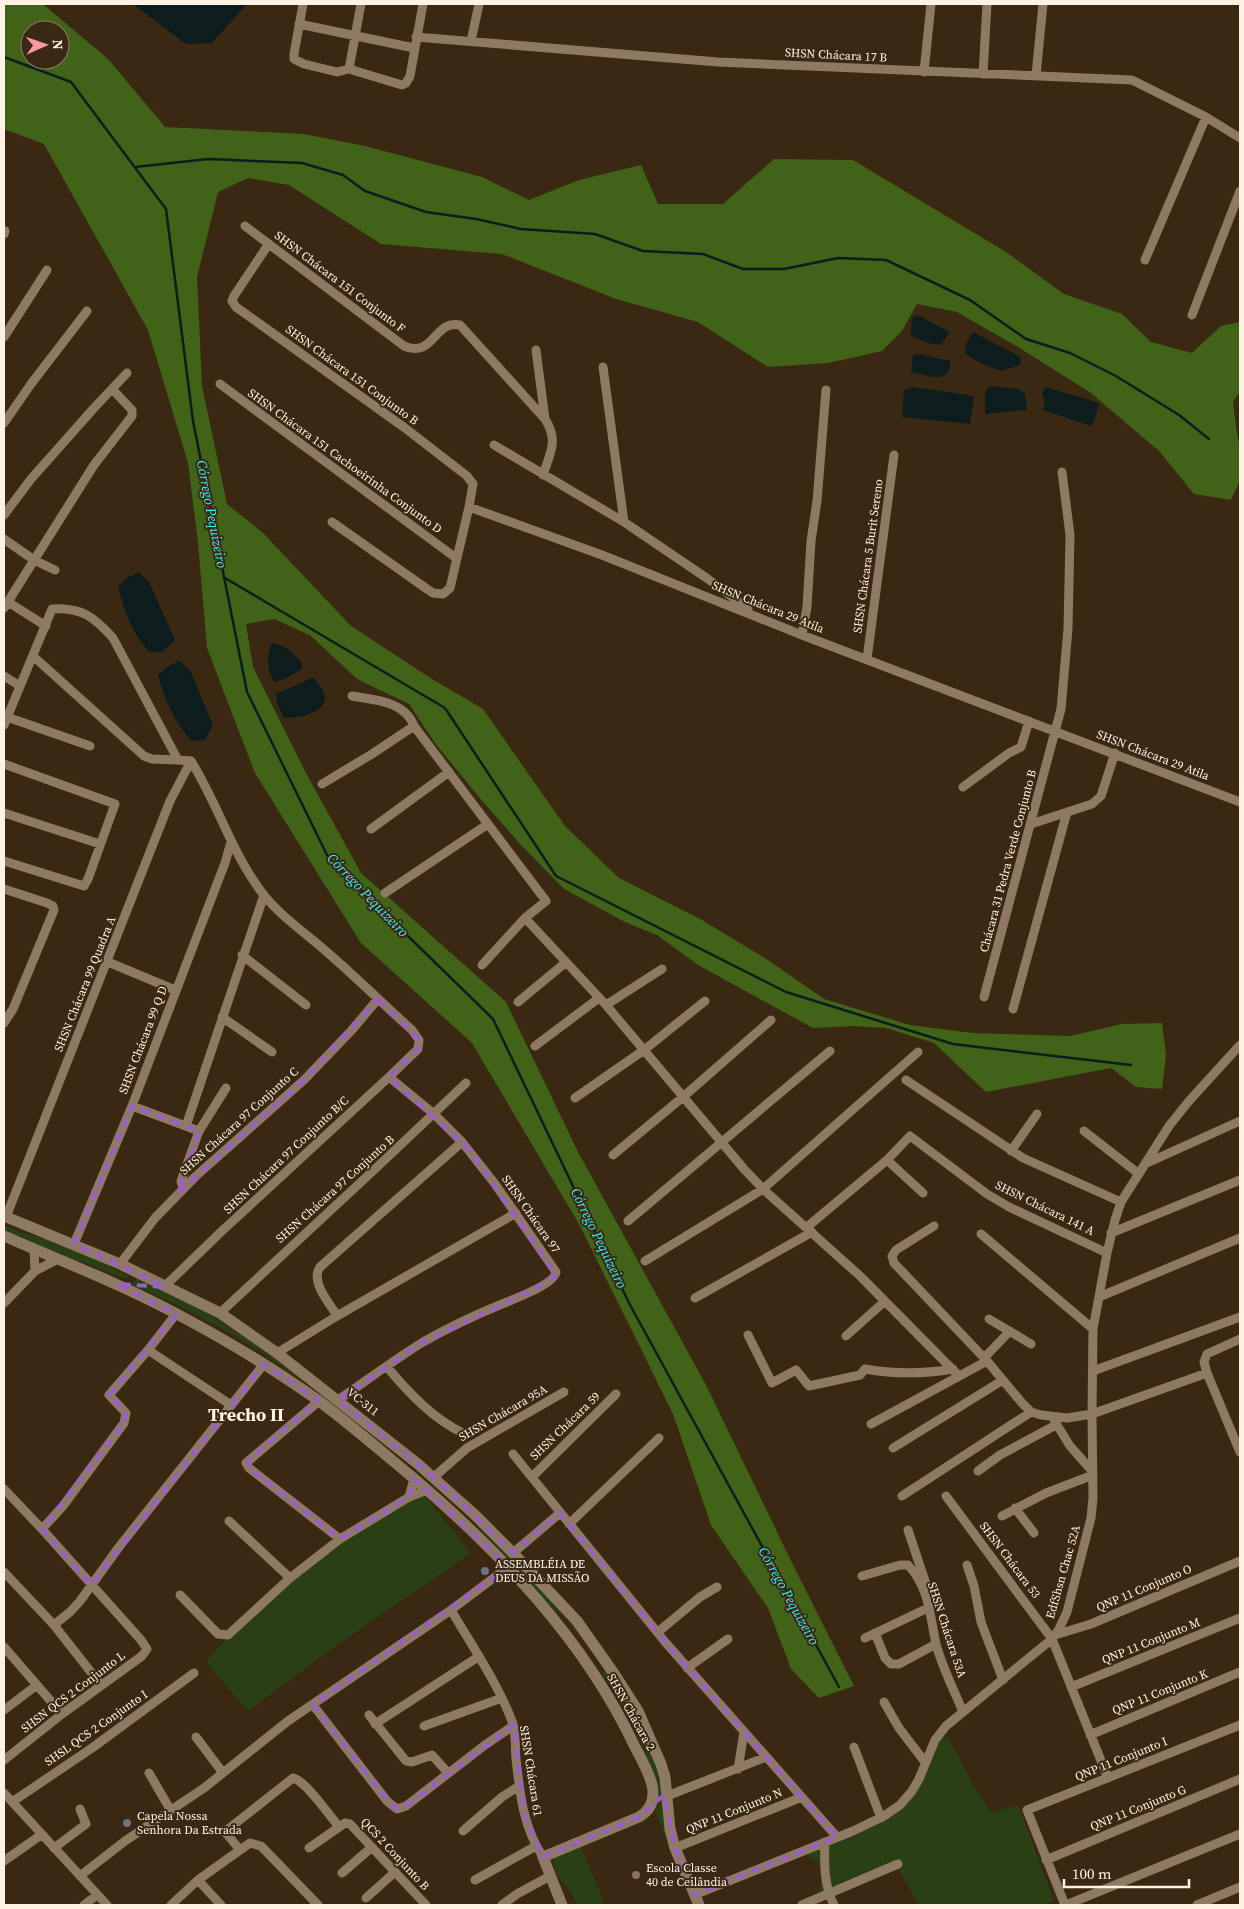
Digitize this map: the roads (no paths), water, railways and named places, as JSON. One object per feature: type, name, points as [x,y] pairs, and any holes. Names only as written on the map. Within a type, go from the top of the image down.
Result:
[{"type":"main road","name":"VC-311","points":[[5,1217],[125,1266],[220,1313],[277,1353],[434,1477],[513,1553],[563,1605],[606,1662],[638,1712],[655,1748],[665,1776],[670,1828],[697,1900]]},
{"type":"main road","points":[[4,1236],[62,1261]]},
{"type":"main road","name":"SHSN Chácara 2","points":[[62,1261],[117,1284],[176,1314],[264,1364],[319,1401],[469,1527],[508,1567],[545,1610],[592,1672],[628,1731],[645,1767],[654,1797],[652,1805],[645,1813],[543,1857]]},
{"type":"main road","points":[[117,1284],[124,1284],[130,1281],[132,1275],[125,1266]]},
{"type":"main road","points":[[578,1653],[594,1645]]},
{"type":"main road","points":[[592,1672],[606,1662]]},
{"type":"main road","points":[[543,1857],[562,1905]]},
{"type":"street","points":[[303,4],[298,24],[294,59],[304,64],[337,72],[349,70],[402,85],[406,83],[410,76],[423,4]]},
{"type":"street","points":[[349,70],[361,4]]},
{"type":"street","points":[[471,41],[479,4]]},
{"type":"street","points":[[924,72],[931,4]]},
{"type":"street","points":[[983,74],[987,4]]},
{"type":"street","points":[[1036,75],[1043,4]]},
{"type":"street","points":[[298,24],[414,48]]},
{"type":"street","name":"SHSN Chácara 17 B","points":[[416,37],[718,62],[1132,80],[1206,117],[1240,138]]},
{"type":"street","points":[[1145,260],[1206,117]]},
{"type":"street","points":[[1192,315],[1240,191]]},
{"type":"street","name":"SHSN Chácara 151 Conjunto F","points":[[245,226],[404,346],[418,350],[423,349],[446,326],[460,325],[545,420]]},
{"type":"street","name":"SHSN Chácara 151 Conjunto B","points":[[268,245],[236,291],[232,301],[236,307],[405,428],[467,476],[473,484],[469,507]]},
{"type":"street","points":[[4,338],[47,270]]},
{"type":"street","points":[[4,423],[31,384],[87,311]]},
{"type":"street","points":[[536,350],[545,420],[554,436],[543,475]]},
{"type":"street","points":[[603,367],[624,522]]},
{"type":"street","points":[[4,515],[31,480],[127,373]]},
{"type":"street","name":"SHSN Chácara 151 Cachoeirinha Conjunto D","points":[[220,384],[456,558]]},
{"type":"street","points":[[46,626],[6,605],[94,464],[132,416],[132,410],[112,390]]},
{"type":"street","points":[[802,635],[826,390]]},
{"type":"street","points":[[494,445],[624,522],[708,579],[758,616]]},
{"type":"street","name":"SHSN Chácara 5 Burit Sereno","points":[[867,660],[894,455]]},
{"type":"street","points":[[1056,732],[1061,709],[1066,660],[1070,578],[1070,535],[1062,472]]},
{"type":"street","points":[[332,522],[433,593],[443,594],[450,588],[469,507]]},
{"type":"street","name":"SHSN Chácara 29 Atila","points":[[469,507],[602,555],[802,635],[1240,802]]},
{"type":"street","points":[[4,539],[34,560],[54,570]]},
{"type":"street","points":[[90,746],[5,721],[16,683],[34,656],[52,609],[65,608],[82,613],[98,621],[113,638],[178,760]]},
{"type":"street","points":[[34,656],[144,756],[152,759],[191,761],[205,784],[231,842],[264,895],[378,999]]},
{"type":"street","points":[[4,671],[16,683]]},
{"type":"street","points":[[4,676],[16,683]]},
{"type":"street","points":[[352,696],[393,704],[408,714],[414,726],[546,901],[525,918],[482,965]]},
{"type":"street","points":[[963,787],[1020,747],[1029,721]]},
{"type":"street","points":[[322,784],[414,726]]},
{"type":"street","name":"Chácara 31 Pedra Verde Conjunto B","points":[[984,997],[1056,732]]},
{"type":"street","points":[[1031,824],[1092,804],[1098,799],[1101,796],[1115,753]]},
{"type":"street","name":"SHSN Chácara 99 Quadra A","points":[[5,1217],[108,962],[170,801],[191,761]]},
{"type":"street","points":[[4,764],[115,804],[84,886],[4,861]]},
{"type":"street","points":[[370,829],[449,772]]},
{"type":"street","points":[[1013,1010],[1067,812]]},
{"type":"street","points":[[4,813],[100,844]]},
{"type":"street","points":[[385,893],[488,824]]},
{"type":"street","name":"SHSN Chácara 99 Q D","points":[[74,1244],[132,1106],[231,842]]},
{"type":"street","points":[[4,889],[47,903],[53,906],[54,910],[13,1009],[4,1023]]},
{"type":"street","points":[[186,1126],[242,955],[264,895]]},
{"type":"street","points":[[525,918],[606,1005],[763,1189],[810,1229],[956,1372]]},
{"type":"street","points":[[242,955],[306,1005]]},
{"type":"street","points":[[108,962],[175,990]]},
{"type":"street","points":[[518,1002],[565,963]]},
{"type":"street","points":[[606,1005],[662,969]]},
{"type":"street","points":[[535,1046],[599,998]]},
{"type":"street","name":"SHSN Chácara 97 Conjunto B/C","points":[[166,1286],[223,1230],[418,1049],[419,1040],[412,1030],[378,999]]},
{"type":"street","name":"SHSN Chácara 97 Conjunto C","points":[[125,1266],[155,1218],[229,1145],[304,1080],[378,999]]},
{"type":"street","points":[[575,1098],[644,1050],[705,1001]]},
{"type":"street","points":[[222,1016],[272,1052]]},
{"type":"street","points":[[613,1155],[771,1020]]},
{"type":"street","name":"EdfShsn Chac 52A","points":[[697,1900],[881,1818],[900,1805],[912,1791],[919,1778],[934,1740],[946,1726],[1054,1637],[1067,1612],[1091,1518],[1093,1473],[1093,1329],[1111,1233],[1120,1202],[1169,1126],[1189,1100],[1240,1045]]},
{"type":"street","points":[[628,1221],[830,1051]]},
{"type":"street","points":[[645,1261],[763,1189],[918,1052]]},
{"type":"street","name":"SHSN Chácara 97","points":[[338,1400],[423,1342],[485,1311],[533,1290],[556,1275],[555,1269],[516,1213],[462,1142],[434,1114],[389,1077]]},
{"type":"street","points":[[906,1080],[1011,1151],[1120,1202]]},
{"type":"street","name":"SHSN Chácara 97 Conjunto B","points":[[220,1313],[466,1083]]},
{"type":"street","points":[[183,1189],[180,1181],[199,1130],[226,1088]]},
{"type":"street","points":[[132,1106],[199,1130]]},
{"type":"street","points":[[1011,1151],[1037,1114]]},
{"type":"street","points":[[1146,1163],[1240,1121]]},
{"type":"street","points":[[1084,1131],[1139,1174]]},
{"type":"street","name":"SHSN Chácara 141 A","points":[[887,1160],[910,1136],[973,1184],[1008,1207],[1107,1253]]},
{"type":"street","points":[[337,1316],[318,1283],[316,1275],[320,1267],[462,1142]]},
{"type":"street","points":[[695,1298],[810,1229],[887,1160],[923,1193]]},
{"type":"street","points":[[1111,1233],[1240,1180]]},
{"type":"street","points":[[277,1353],[337,1316],[516,1213]]},
{"type":"street","points":[[934,1226],[896,1250],[892,1260],[1031,1412],[1055,1421],[1070,1446],[1093,1473],[1046,1493],[1002,1516]]},
{"type":"street","points":[[981,1234],[1093,1329]]},
{"type":"street","points":[[1099,1297],[1240,1238]]},
{"type":"street","points":[[34,1249],[35,1270]]},
{"type":"street","points":[[4,1302],[35,1270],[62,1261]]},
{"type":"street","points":[[846,1336],[885,1301]]},
{"type":"street","points":[[42,1528],[63,1506],[124,1423],[126,1413],[124,1409],[109,1395],[176,1314]]},
{"type":"street","points":[[1093,1371],[1240,1317]]},
{"type":"street","points":[[989,1319],[1031,1344]]},
{"type":"street","points":[[871,1424],[956,1372],[985,1360],[1010,1331]]},
{"type":"street","points":[[748,1335],[772,1383],[796,1370],[809,1386],[860,1375],[865,1369],[882,1372],[956,1372]]},
{"type":"street","points":[[1240,1339],[1207,1354],[1204,1362],[1240,1452]]},
{"type":"street","points":[[148,1350],[231,1406]]},
{"type":"street","points":[[54,1625],[71,1611],[264,1364]]},
{"type":"street","points":[[387,1367],[400,1383],[448,1426],[463,1433]]},
{"type":"street","points":[[978,1470],[1055,1421],[1092,1414],[1207,1373]]},
{"type":"street","points":[[893,1448],[1003,1380]]},
{"type":"street","name":"SHSN Chácara 95A","points":[[434,1477],[466,1448],[564,1392]]},
{"type":"street","name":"SHSN Chácara 59","points":[[532,1477],[616,1394]]},
{"type":"street","points":[[319,1401],[246,1463],[249,1468],[340,1539]]},
{"type":"street","points":[[902,1496],[1031,1412]]},
{"type":"street","points":[[569,1524],[659,1438]]},
{"type":"street","points":[[513,1454],[687,1668],[837,1837]]},
{"type":"street","points":[[409,1497],[414,1479]]},
{"type":"street","points":[[4,1489],[42,1528],[91,1585]]},
{"type":"street","points":[[180,1595],[218,1634],[225,1635],[233,1631],[290,1578],[340,1539],[409,1497],[427,1490]]},
{"type":"street","name":"SHSN Chácara 53","points":[[946,1496],[1054,1637],[1071,1686],[1108,1778]]},
{"type":"street","points":[[1015,1508],[1034,1532]]},
{"type":"street","points":[[513,1553],[560,1512]]},
{"type":"street","points":[[229,1521],[290,1578]]},
{"type":"street","points":[[908,1530],[926,1584],[925,1595]]},
{"type":"street","name":"QNP 11 Conjunto O","points":[[1054,1637],[1091,1624],[1240,1561]]},
{"type":"street","name":"SHSN Chácara 53A","points":[[862,1576],[900,1565],[908,1565],[911,1569],[930,1607],[936,1644],[963,1712]]},
{"type":"street","points":[[967,1565],[974,1586],[981,1622],[1003,1680]]},
{"type":"street","points":[[80,1876],[170,1809],[223,1773],[272,1733],[451,1610],[508,1567]]},
{"type":"street","points":[[4,1572],[54,1625],[101,1685]]},
{"type":"street","name":"SHSN QCS 2 Conjunto L","points":[[4,1760],[62,1714],[146,1653],[147,1649],[141,1640],[91,1585]]},
{"type":"street","points":[[658,1632],[700,1597],[717,1587]]},
{"type":"street","points":[[865,1638],[930,1607]]},
{"type":"street","name":"SHSN Chácara 61","points":[[451,1610],[502,1698],[513,1726],[524,1814],[530,1835],[543,1857]]},
{"type":"street","name":"QNP 11 Conjunto M","points":[[1071,1686],[1240,1618]]},
{"type":"street","points":[[875,1633],[885,1658],[891,1664],[899,1664],[936,1644]]},
{"type":"street","points":[[687,1668],[728,1639]]},
{"type":"street","points":[[4,1647],[62,1714]]},
{"type":"street","points":[[375,1724],[478,1657]]},
{"type":"street","name":"QNP 11 Conjunto K","points":[[1090,1734],[1240,1672]]},
{"type":"street","name":"SHSL QCS 2 Conjunto I","points":[[12,1802],[92,1748],[194,1674]]},
{"type":"street","points":[[4,1710],[37,1685]]},
{"type":"street","points":[[424,1726],[502,1698]]},
{"type":"street","points":[[884,1702],[899,1728],[925,1762]]},
{"type":"street","points":[[312,1705],[394,1808],[400,1809],[513,1726]]},
{"type":"street","points":[[369,1715],[406,1761],[412,1762],[432,1755],[448,1772]]},
{"type":"street","name":"QNP 11 Conjunto I","points":[[1046,1860],[1026,1810],[1240,1725]]},
{"type":"street","points":[[738,1769],[744,1732]]},
{"type":"street","points":[[196,1737],[223,1773]]},
{"type":"street","points":[[854,1747],[881,1818]]},
{"type":"street","points":[[667,1796],[766,1757]]},
{"type":"street","points":[[149,1773],[170,1809]]},
{"type":"street","name":"QCS 2 Conjunto B","points":[[240,1850],[228,1837],[226,1833],[228,1830],[293,1778],[297,1779],[342,1825],[350,1824],[356,1828],[426,1905]]},
{"type":"street","name":"QNP 11 Conjunto G","points":[[1046,1860],[1240,1780]]},
{"type":"street","points":[[463,1831],[502,1797],[519,1786]]},
{"type":"street","points":[[4,1793],[107,1905]]},
{"type":"street","name":"QNP 11 Conjunto N","points":[[676,1848],[802,1797]]},
{"type":"street","points":[[54,1848],[86,1824],[80,1809]]},
{"type":"street","points":[[309,1848],[342,1825]]},
{"type":"street","points":[[1046,1860],[1065,1905],[1240,1834]]},
{"type":"street","points":[[4,1861],[41,1835]]},
{"type":"street","points":[[825,1842],[825,1872],[829,1894],[834,1905]]},
{"type":"street","points":[[170,1905],[198,1880],[250,1843],[261,1846],[318,1905]]},
{"type":"street","points":[[475,1880],[536,1846]]},
{"type":"street","points":[[342,1873],[372,1847]]},
{"type":"street","points":[[802,1905],[898,1864]]},
{"type":"street","points":[[366,1898],[395,1872]]},
{"type":"street","points":[[502,1905],[517,1894],[550,1876]]},
{"type":"street","points":[[198,1880],[221,1905]]},
{"type":"street","points":[[1197,1905],[1240,1887]]},
{"type":"street","points":[[84,1905],[98,1895]]},
{"type":"waterway","name":"Córrego Pequizeiro","points":[[4,57],[71,82],[166,209],[193,421],[247,692],[329,859],[493,1019],[629,1303],[839,1687]]},
{"type":"waterway","points":[[135,167],[208,159],[302,163],[343,175],[365,191],[426,212],[476,219],[521,229],[595,234],[643,251],[703,254],[743,269],[784,269],[838,258],[886,260],[970,300],[1026,339],[1070,353],[1116,376],[1179,415],[1209,439]]},
{"type":"waterway","points":[[225,578],[445,708],[556,876],[786,992],[953,1044],[1131,1065]]},
{"type":"place","name":"ASSEMBLÉIA DE DEUS DA MISSÃO","points":[[485,1571]]},
{"type":"place","name":"Capela Nossa Senhora Da Estrada","points":[[127,1823]]},
{"type":"place","name":"Escola Classe 40 de Ceilândia","points":[[636,1875]]},
{"type":"district","name":"Trecho II","points":[[246,1415]]}]
